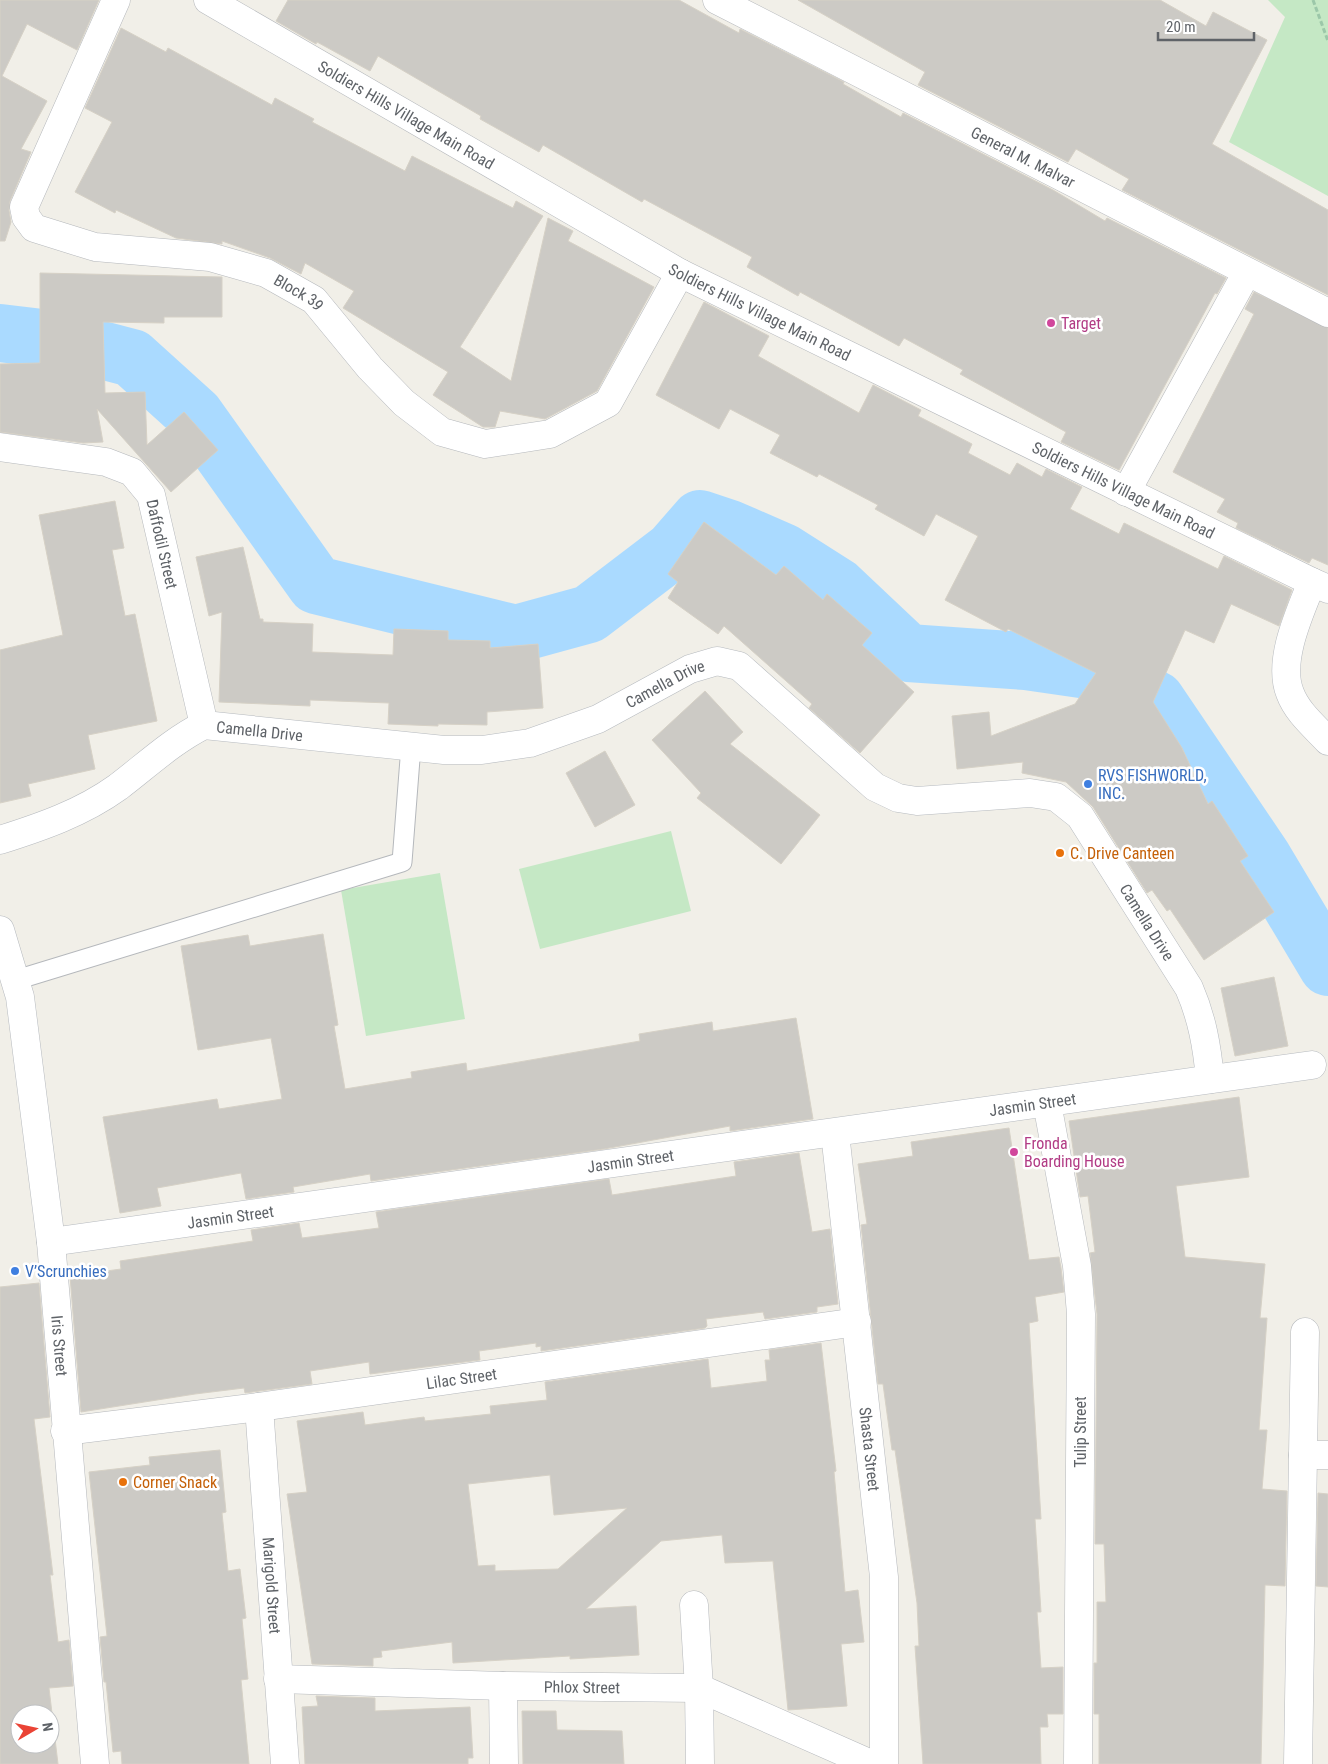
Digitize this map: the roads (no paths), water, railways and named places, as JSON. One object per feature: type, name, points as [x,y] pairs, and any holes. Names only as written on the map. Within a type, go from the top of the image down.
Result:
[{"type":"street","name":"Block 39","points":[[116,0],[24,207],[26,217],[34,228],[95,247],[210,257],[266,273],[314,300],[370,368],[404,403],[442,432],[486,444],[550,434],[608,403],[680,273]]},
{"type":"street","name":"Soldiers Hills Village Main Road","points":[[208,0],[680,273],[1320,586]]},
{"type":"street","name":"General M. Malvar","points":[[717,0],[1328,313]]},
{"type":"street","points":[[1126,492],[1247,272]]},
{"type":"street","name":"Daffodil Street","points":[[0,447],[106,462],[132,472],[151,495],[204,725]]},
{"type":"street","points":[[1320,586],[1293,628],[1286,676],[1290,693],[1300,712],[1328,741]]},
{"type":"street","name":"Camella Drive","points":[[0,840],[46,825],[80,810],[116,788],[181,736],[204,725],[444,750],[482,750],[530,743],[598,719],[690,669],[718,661],[739,666],[875,788],[898,798],[925,801],[1030,793],[1056,797],[1080,816],[1189,988],[1200,1012],[1206,1041],[1210,1079]]},
{"type":"street","name":"Iris Street","points":[[0,930],[20,997],[51,1242],[65,1431],[95,1764]]},
{"type":"street","name":"Jasmin Street","points":[[51,1242],[1323,1064]]},
{"type":"street","name":"Tulip Street","points":[[1047,1103],[1077,1266],[1081,1314],[1078,1764]]},
{"type":"street","name":"Shasta Street","points":[[835,1133],[884,1576],[884,1764]]},
{"type":"street","name":"Lilac Street","points":[[65,1431],[259,1407],[857,1322]]},
{"type":"street","points":[[1298,1764],[1316,1455],[1305,1332]]},
{"type":"street","name":"Marigold Street","points":[[259,1407],[285,1764]]},
{"type":"street","points":[[694,1605],[699,1688],[700,1764]]},
{"type":"street","name":"Phlox Street","points":[[278,1680],[503,1686],[699,1688],[871,1764]]},
{"type":"street","points":[[503,1686],[504,1764]]},
{"type":"lane","points":[[16,980],[402,862],[411,746]]},
{"type":"waterway","points":[[0,333],[67,341],[132,358],[195,415],[316,585],[516,634],[589,614],[673,550],[700,519],[730,529],[783,552],[838,587],[908,653],[1026,661],[1102,672],[1156,700],[1263,858],[1328,967]]},
{"type":"place","name":"Target","points":[[1051,323]]},
{"type":"place","name":"RVS FISHWORLD, INC.","points":[[1088,784]]},
{"type":"place","name":"C. Drive Canteen","points":[[1060,853]]},
{"type":"place","name":"Fronda Boarding House","points":[[1014,1152]]},
{"type":"place","name":"V’Scrunchies","points":[[15,1271]]},
{"type":"place","name":"Corner Snack","points":[[123,1482]]}]
